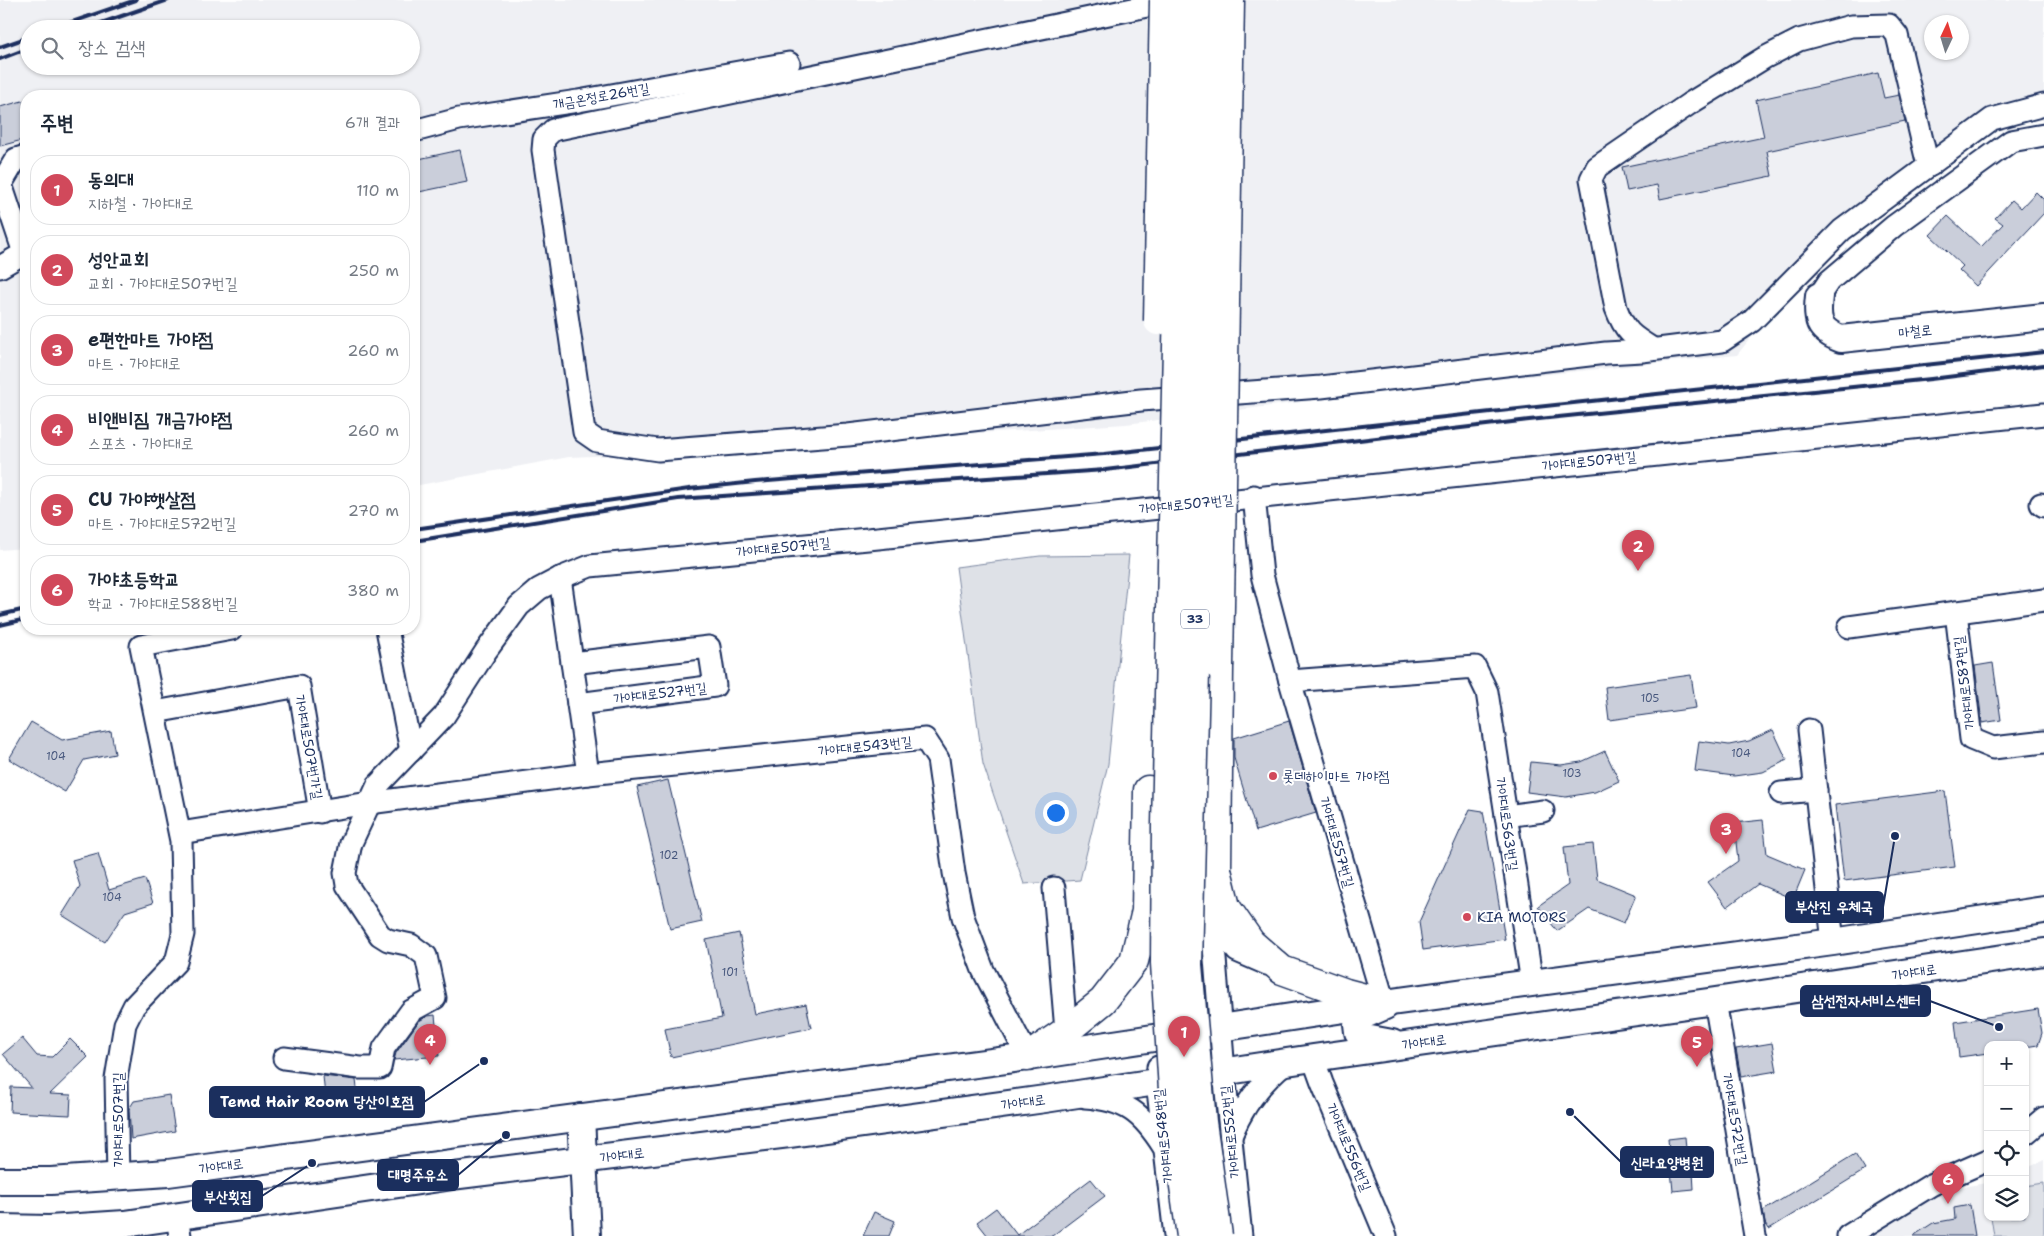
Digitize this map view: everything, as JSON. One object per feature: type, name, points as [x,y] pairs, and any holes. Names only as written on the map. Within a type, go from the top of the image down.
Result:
[{"type":"highway","points":[[1028,1056],[1066,1031],[1103,1000],[1134,961],[1146,911],[1164,0]]},
{"type":"highway","name":"33","points":[[1185,0],[1166,825],[1165,963],[1175,1122],[1191,1236]]},
{"type":"highway","name":"33","points":[[1210,0],[1188,965],[1202,1122],[1218,1236]]},
{"type":"highway","points":[[1230,0],[1219,666],[1218,870],[1226,907],[1251,943],[1282,970],[1346,993],[1389,1002]]},
{"type":"main road","name":"마철로","points":[[1819,296],[1816,314],[1821,326],[1829,334],[1841,339],[2044,317]]},
{"type":"main road","name":"가야대로","points":[[0,1181],[118,1178],[168,1173],[1028,1056],[1389,1002],[1833,942],[2044,910]]},
{"type":"main road","name":"가야대로","points":[[0,1228],[49,1229],[125,1224],[178,1226],[444,1178],[799,1133],[1068,1096],[1313,1058],[2044,952]]},
{"type":"main road","points":[[1389,1002],[1362,1016],[1357,1024],[1358,1032],[1365,1038],[1404,1045]]},
{"type":"main road","points":[[582,1117],[587,1236]]},
{"type":"street","points":[[1176,0],[553,130],[544,139],[543,150],[584,432],[597,441],[658,450],[848,435],[1141,400],[1321,387],[1722,341],[1752,321],[1842,230],[1992,118],[2044,105]]},
{"type":"street","points":[[1653,349],[1635,338],[1622,325],[1616,308],[1591,179],[1598,167],[1689,104],[1764,58],[1799,40],[1851,26],[1889,25],[1897,35],[1926,157],[1931,165]]},
{"type":"street","name":"개금온정로26번길","points":[[420,129],[459,119],[578,101],[789,63]]},
{"type":"street","points":[[1819,296],[1829,281],[1894,226],[2011,141],[2044,135]]},
{"type":"street","points":[[20,158],[16,159],[1,184],[20,238]]},
{"type":"street","points":[[0,267],[20,255]]},
{"type":"street","name":"가야대로507번길","points":[[284,1058],[360,1068],[380,1068],[384,1048],[411,1011],[435,998],[426,956],[411,945],[388,940],[380,935],[347,885],[345,873],[351,843],[378,785],[444,716],[519,606],[539,589],[590,566],[878,538],[1254,496],[2044,414]]},
{"type":"street","name":"가야대로557번길","points":[[1254,496],[1262,575],[1290,681],[1389,1002]]},
{"type":"street","points":[[320,812],[369,803],[588,774],[560,578]]},
{"type":"street","points":[[1849,627],[2044,600]]},
{"type":"street","name":"가야대로587번길","points":[[1956,612],[1971,739],[1993,748],[2044,742]]},
{"type":"street","points":[[180,833],[141,646],[200,635]]},
{"type":"street","points":[[388,635],[411,751]]},
{"type":"street","name":"가야대로527번길","points":[[572,663],[709,648],[715,686],[578,704]]},
{"type":"street","name":"가야대로563번길","points":[[1290,681],[1475,667],[1487,692],[1532,983]]},
{"type":"street","name":"가야대로507번가길","points":[[155,712],[299,686],[320,812],[180,833]]},
{"type":"street","points":[[1810,730],[1833,942]]},
{"type":"street","name":"가야대로543번길","points":[[588,774],[926,739],[938,759],[952,863],[963,918],[983,970],[1028,1056]]},
{"type":"street","points":[[1126,971],[1148,956],[1175,861],[1181,790],[1202,890],[1212,921],[1236,951],[1282,970]]},
{"type":"street","points":[[1781,793],[1816,790]]},
{"type":"street","points":[[1506,816],[1543,811]]},
{"type":"street","name":"가야대로507번길","points":[[118,1178],[116,1079],[125,1024],[134,1006],[176,962],[182,934],[180,833]]},
{"type":"street","name":"가야대로548번길","points":[[1175,861],[1157,1082],[1175,1236]]},
{"type":"street","points":[[1054,888],[1066,1031]]},
{"type":"street","name":"가야대로552번길","points":[[1212,921],[1230,1138],[1241,1236]]},
{"type":"street","name":"가야대로572번길","points":[[1715,1001],[1755,1236]]},
{"type":"street","name":"가야대로556번길","points":[[1313,1058],[1386,1236]]},
{"type":"street","points":[[1230,1138],[1243,1108],[1275,1071],[1286,1062]]},
{"type":"street","points":[[1068,1096],[1103,1098],[1124,1105],[1139,1115],[1150,1126],[1164,1146]]},
{"type":"street","points":[[2029,1131],[2044,1118]]},
{"type":"street","points":[[1848,1236],[1931,1185],[1984,1162]]},
{"type":"shaded area","points":[[1,0],[2044,0],[2044,119],[1998,128],[1851,239],[1772,311],[1737,355],[1422,387],[1126,424],[569,457],[420,485],[420,90],[20,90],[20,548],[0,550]]},
{"type":"shaded area","points":[[1129,555],[1108,764],[1080,880],[1024,884],[983,764],[956,567],[1040,556]]},
{"type":"shaded area","points":[[2044,1160],[2044,1236],[1856,1236],[1931,1191],[1984,1184],[1984,1221],[2029,1221],[2029,1167]]},
{"type":"shaded area","points":[[2044,1183],[2044,1236],[1994,1236],[1992,1221],[2029,1221],[2029,1185]]},
{"type":"building","points":[[1878,73],[1884,98],[1899,95],[1905,121],[1767,151],[1772,176],[1660,199],[1657,185],[1627,191],[1622,167],[1764,137],[1756,100]]},
{"type":"building","points":[[20,102],[20,141],[0,146],[0,107]]},
{"type":"building","points":[[460,150],[467,182],[420,192],[420,159]]},
{"type":"building","points":[[2036,192],[2044,200],[2044,213],[1976,286],[1959,270],[1963,266],[1930,235],[1948,216],[1981,247],[2003,224],[1995,218],[2012,200],[2021,208]]},
{"type":"building","points":[[1993,663],[2001,720],[1982,723],[1975,666]]},
{"type":"building","points":[[1691,675],[1696,708],[1609,720],[1605,687]]},
{"type":"building","name":"롯데하이마트 가야점","points":[[1289,721],[1316,813],[1256,831],[1234,758],[1234,738]]},
{"type":"building","points":[[31,722],[62,740],[111,731],[115,754],[84,760],[65,792],[9,759]]},
{"type":"building","points":[[1773,730],[1787,760],[1763,772],[1734,776],[1695,771],[1699,741],[1729,745],[1749,741]]},
{"type":"building","points":[[1605,751],[1619,781],[1595,792],[1566,797],[1527,792],[1531,762],[1561,765],[1581,762]]},
{"type":"building","points":[[668,780],[702,922],[670,929],[637,787]]},
{"type":"building","points":[[1945,791],[1955,867],[1844,881],[1835,805]]},
{"type":"building","points":[[1470,809],[1483,811],[1505,939],[1423,950],[1419,922]]},
{"type":"building","points":[[1763,820],[1767,854],[1805,870],[1793,899],[1758,884],[1727,907],[1708,882],[1738,861],[1734,823]]},
{"type":"building","points":[[1593,844],[1597,879],[1636,895],[1624,923],[1589,909],[1557,931],[1538,906],[1568,885],[1564,847]]},
{"type":"building","points":[[98,853],[109,890],[145,879],[153,903],[125,912],[105,942],[62,915],[80,886],[72,860]]},
{"type":"building","points":[[739,933],[755,1014],[806,1004],[811,1028],[671,1057],[665,1029],[722,1018],[706,940]]},
{"type":"building","points":[[2038,1009],[2042,1033],[2038,1045],[2029,1046],[2029,1041],[1984,1041],[1984,1054],[1959,1057],[1955,1022]]},
{"type":"building","points":[[435,1015],[439,1056],[394,1060],[396,1053],[419,1021],[428,1016]]},
{"type":"building","points":[[22,1038],[37,1056],[52,1057],[70,1039],[88,1057],[50,1094],[71,1095],[70,1115],[10,1112],[11,1087],[32,1088],[3,1054]]},
{"type":"building","points":[[1772,1043],[1777,1071],[1741,1077],[1736,1049]]},
{"type":"building","points":[[323,1076],[356,1080],[359,1104],[326,1107]]},
{"type":"building","points":[[169,1095],[175,1131],[131,1139],[129,1109],[134,1101]]},
{"type":"building","points":[[1685,1137],[1686,1149],[1706,1148],[1708,1170],[1693,1172],[1694,1189],[1673,1191],[1668,1139]]},
{"type":"building","points":[[1855,1154],[1865,1170],[1769,1229],[1765,1223],[1763,1211]]},
{"type":"building","points":[[1091,1179],[1105,1196],[1052,1236],[988,1236],[977,1222],[996,1208],[1017,1235]]},
{"type":"building","points":[[1970,1205],[1975,1236],[1913,1236],[1933,1223],[1955,1219],[1954,1208]]},
{"type":"building","points":[[874,1212],[895,1221],[889,1236],[863,1236]]},
{"type":"railway","points":[[78,20],[136,0]]},
{"type":"railway","points":[[110,20],[168,0]]},
{"type":"railway","points":[[0,47],[20,40]]},
{"type":"railway","points":[[0,59],[20,51]]},
{"type":"railway","points":[[420,528],[689,489],[1104,454],[2044,352]]},
{"type":"railway","points":[[420,540],[678,499],[1105,470],[1529,420],[1931,379],[2044,365]]},
{"type":"railway","points":[[0,615],[20,610]]},
{"type":"railway","points":[[0,625],[20,620]]},
{"type":"place","name":"성안교회","points":[[1638,571]]},
{"type":"place","name":"롯데하이마트 가야점","points":[[1273,776]]},
{"type":"place","name":"부산진 우체국","points":[[1895,836]]},
{"type":"place","name":"e편한마트 가야점","points":[[1726,854]]},
{"type":"place","name":"KIA MOTORS","points":[[1467,917]]},
{"type":"place","name":"삼선전자서비스센터","points":[[1999,1027]]},
{"type":"place","name":"동의대","points":[[1184,1057]]},
{"type":"place","name":"Temd Hair Room 당산이호점","points":[[484,1061]]},
{"type":"place","name":"비앤비짐 개금가야점","points":[[430,1065]]},
{"type":"place","name":"CU 가야햇살점","points":[[1697,1067]]},
{"type":"place","name":"신라요양병원","points":[[1570,1112]]},
{"type":"place","name":"대명주유소","points":[[506,1135]]},
{"type":"place","name":"부산횟집","points":[[312,1163]]},
{"type":"place","name":"가야초등학교","points":[[1948,1204]]}]
